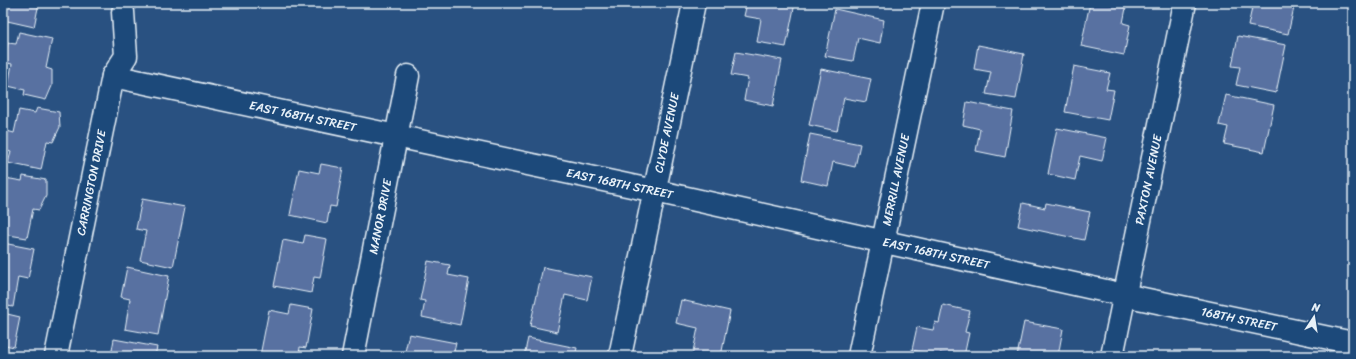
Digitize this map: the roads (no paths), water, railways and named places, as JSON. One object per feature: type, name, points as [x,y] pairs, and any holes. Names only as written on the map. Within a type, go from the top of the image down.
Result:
[{"type":"street","name":"CLYDE AVENUE","points":[[620,356],[694,3]]},
{"type":"street","name":"MERRILL AVENUE","points":[[859,356],[933,3]]},
{"type":"street","name":"PAXTON AVENUE","points":[[1112,356],[1185,3]]},
{"type":"street","name":"CARRINGTON DRIVE","points":[[56,356],[113,76],[126,56],[123,12]]},
{"type":"street","name":"EAST 168TH STREET","points":[[113,76],[655,191],[1124,295]]},
{"type":"street","name":"MANOR DRIVE","points":[[353,356],[408,76]]},
{"type":"street","name":"168TH STREET","points":[[1124,295],[1353,343]]}]
